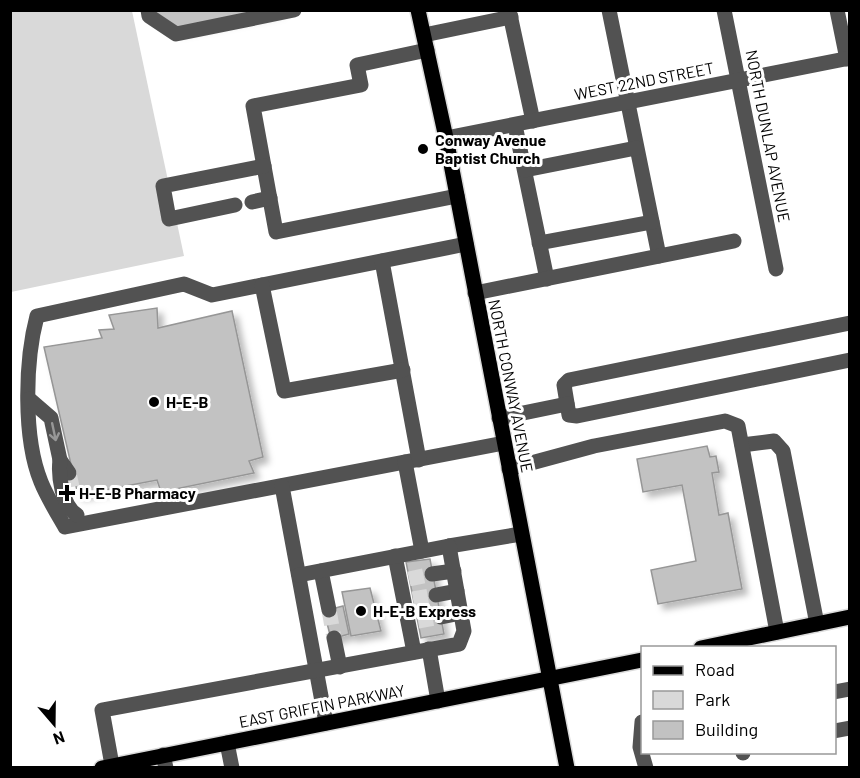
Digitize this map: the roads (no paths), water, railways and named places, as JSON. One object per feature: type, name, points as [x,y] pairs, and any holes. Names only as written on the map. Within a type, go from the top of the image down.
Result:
[{"type":"main road","name":"NORTH CONWAY AVENUE","points":[[418,10],[446,138],[548,679],[567,768]]},
{"type":"main road","points":[[710,646],[849,617]]},
{"type":"main road","name":"EAST GRIFFIN PARKWAY","points":[[107,766],[164,761],[227,743],[641,660]]},
{"type":"street","points":[[148,10],[149,16],[176,34],[294,10]]},
{"type":"street","points":[[609,10],[659,256]]},
{"type":"street","name":"NORTH DUNLAP AVENUE","points":[[724,10],[776,269]]},
{"type":"street","points":[[837,10],[848,58]]},
{"type":"street","points":[[424,35],[510,14],[533,121]]},
{"type":"street","points":[[427,50],[357,65],[361,85],[253,106],[276,232],[457,196]]},
{"type":"street","name":"WEST 22ND STREET","points":[[446,138],[848,58]]},
{"type":"street","points":[[515,125],[547,279]]},
{"type":"street","points":[[525,170],[636,148]]},
{"type":"street","points":[[235,205],[169,219],[163,186],[264,165]]},
{"type":"street","points":[[252,202],[270,198]]},
{"type":"street","points":[[540,243],[652,222]]},
{"type":"street","points":[[475,293],[734,241]]},
{"type":"street","points":[[466,244],[212,295],[184,284],[37,316],[29,346],[29,427],[40,481],[65,527],[78,520],[282,486],[504,443]]},
{"type":"street","points":[[382,261],[403,370],[422,551]]},
{"type":"street","points":[[262,285],[284,391],[403,370]]},
{"type":"street","points":[[849,323],[569,380],[564,385],[569,416],[577,416],[849,360]]},
{"type":"street","points":[[29,399],[51,418],[60,460],[71,480],[78,506],[78,520]]},
{"type":"street","points":[[499,417],[567,404]]},
{"type":"street","points":[[509,469],[594,446],[724,420],[738,426],[777,632]]},
{"type":"street","points":[[742,445],[774,441],[783,451],[817,624]]},
{"type":"street","points":[[60,460],[58,475],[71,511],[78,520]]},
{"type":"street","points":[[282,486],[326,723]]},
{"type":"street","points":[[298,575],[521,534]]},
{"type":"street","points":[[107,766],[102,710],[459,644],[464,631],[449,546]]},
{"type":"street","points":[[395,556],[405,580],[409,600],[413,622],[414,652]]},
{"type":"street","points":[[321,571],[329,610]]},
{"type":"street","points":[[432,574],[454,571]]},
{"type":"street","points":[[436,595],[457,591]]},
{"type":"street","points":[[441,617],[461,613]]},
{"type":"street","points":[[334,638],[340,667]]},
{"type":"street","points":[[429,650],[438,700]]},
{"type":"street","points":[[641,734],[641,750]]},
{"type":"street","points":[[227,743],[232,768]]},
{"type":"tunnel","points":[[69,473],[72,487]]},
{"type":"tunnel","points":[[409,579],[432,574]]},
{"type":"tunnel","points":[[413,599],[436,595]]},
{"type":"tunnel","points":[[329,610],[334,638]]},
{"type":"tunnel","points":[[418,621],[441,617]]},
{"type":"place","name":"Conway Avenue Baptist Church","points":[[423,149]]},
{"type":"place","name":"H-E-B","points":[[154,402]]},
{"type":"place","name":"H-E-B Pharmacy","points":[[67,493]]},
{"type":"place","name":"H-E-B Express","points":[[361,611]]}]
